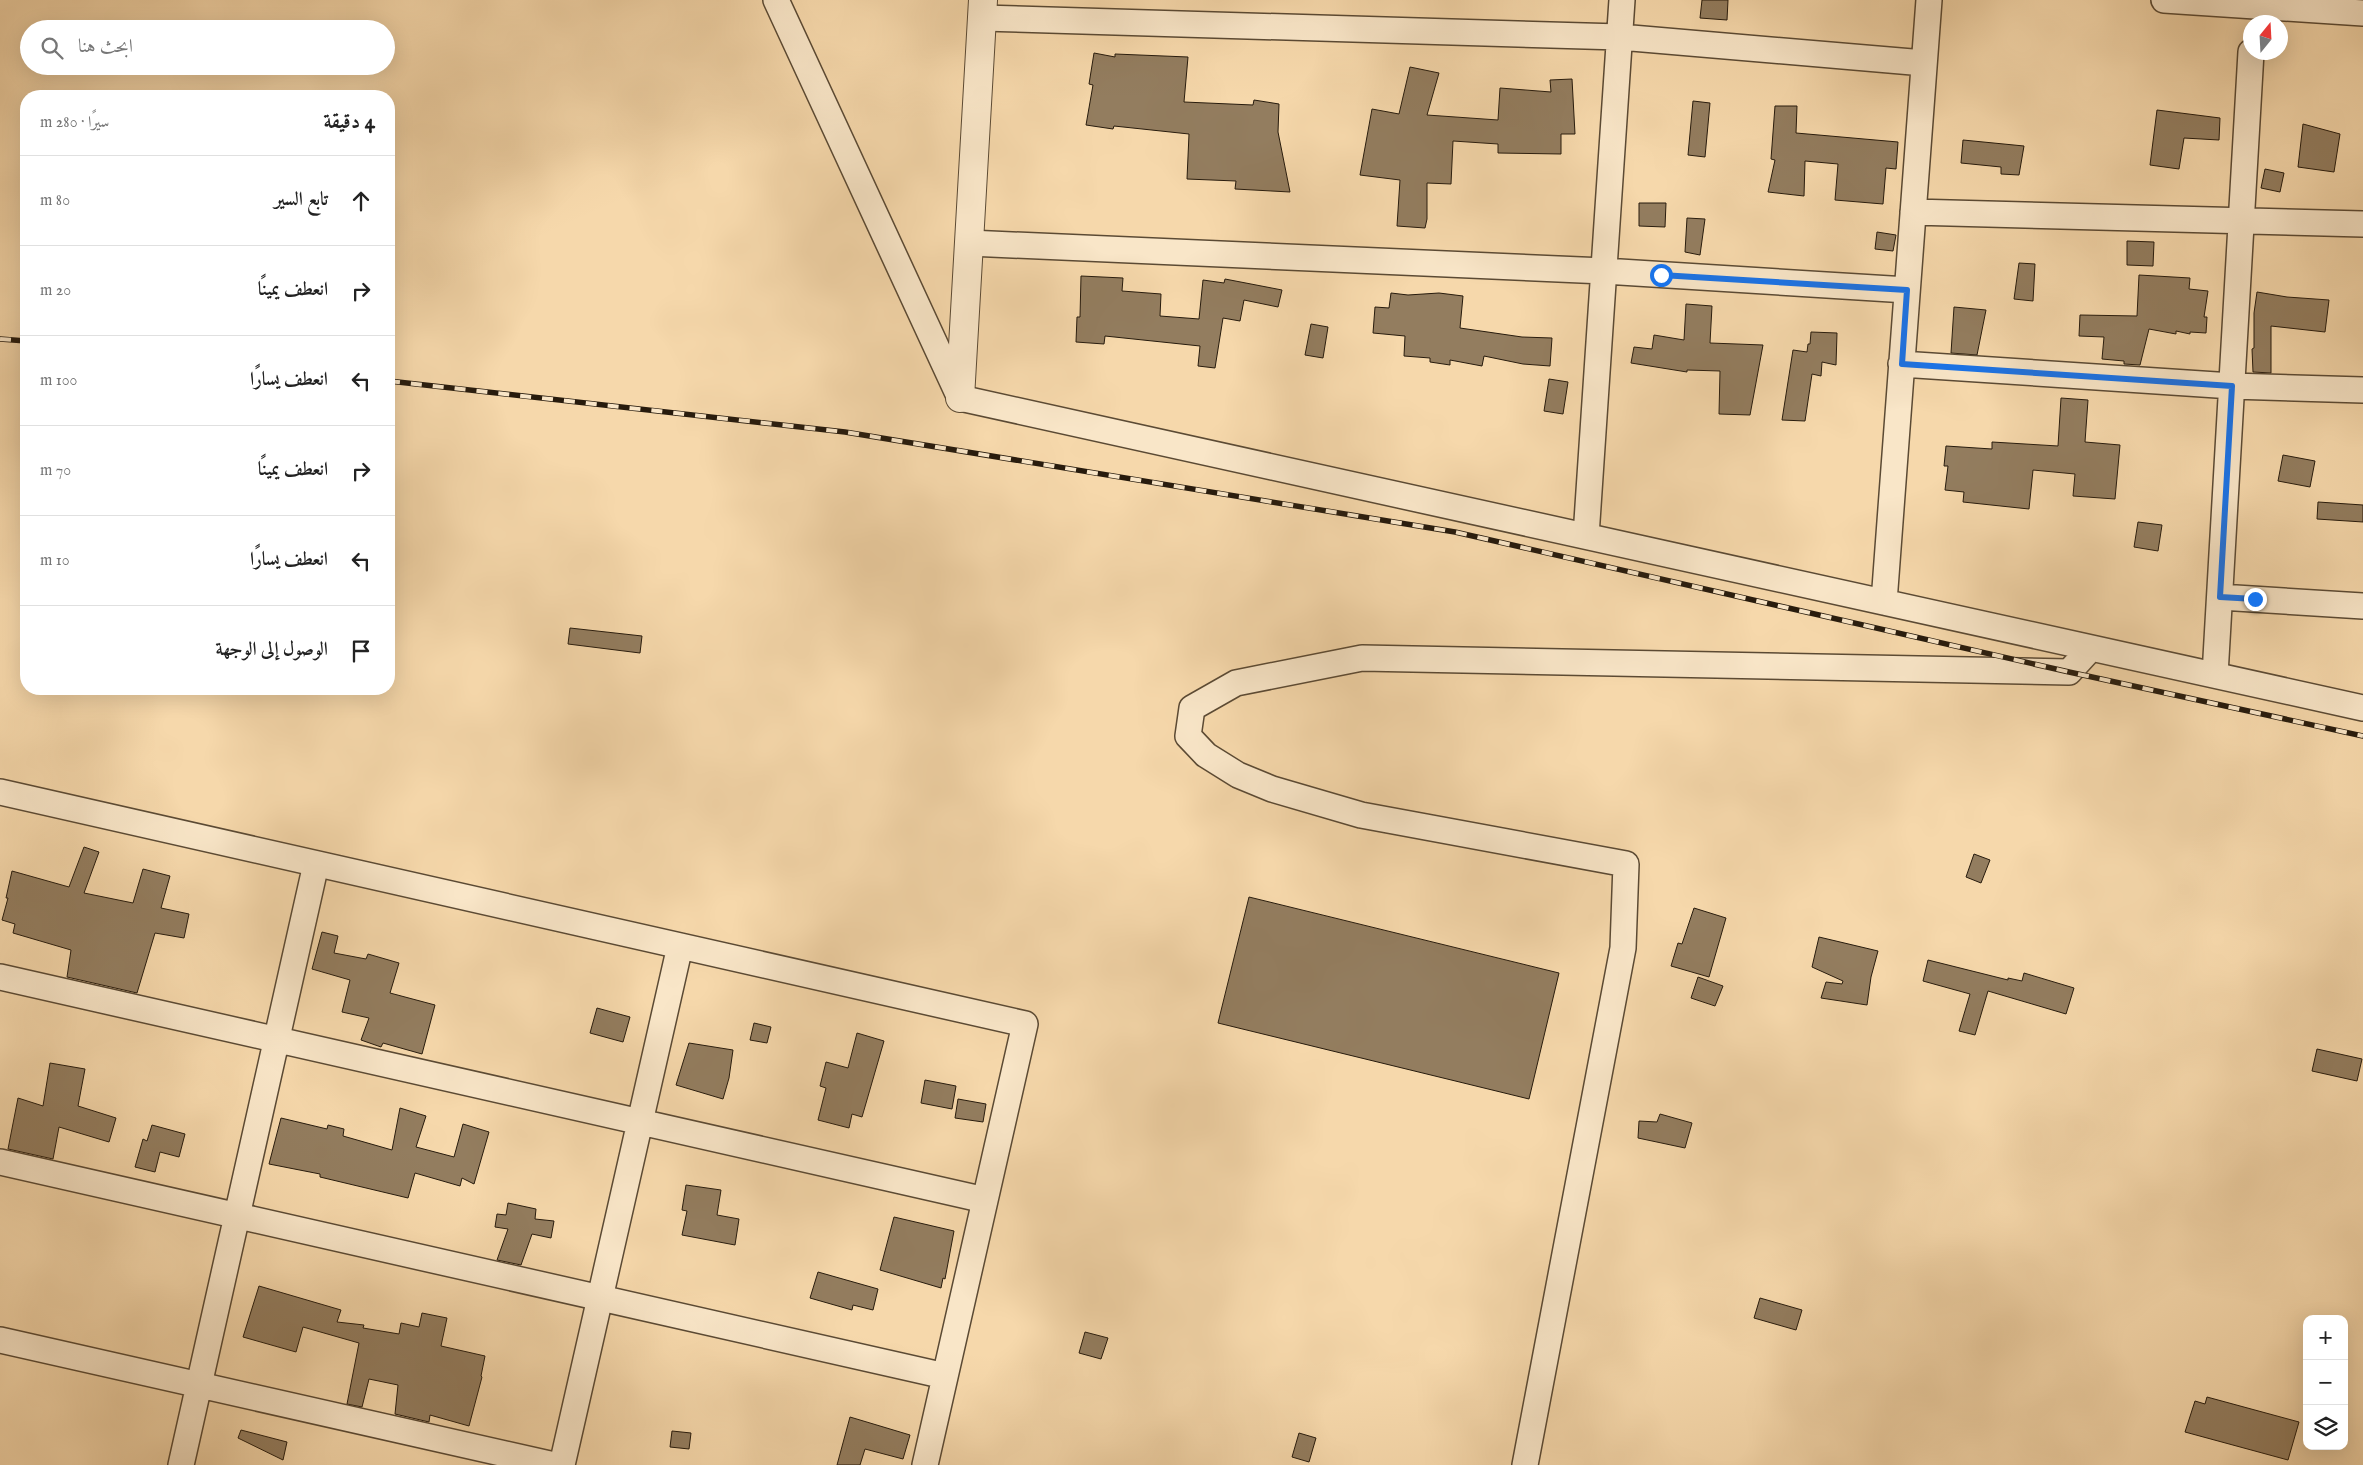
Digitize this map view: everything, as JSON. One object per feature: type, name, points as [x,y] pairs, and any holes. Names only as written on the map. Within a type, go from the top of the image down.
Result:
[{"type":"street","points":[[776,0],[960,398]]},
{"type":"street","points":[[1586,536],[1622,0]]},
{"type":"street","points":[[1884,602],[1929,0]]},
{"type":"street","points":[[2164,0],[2254,10],[2363,13]]},
{"type":"street","points":[[960,398],[982,9],[1620,37],[1924,63]]},
{"type":"street","points":[[2215,675],[2251,60]]},
{"type":"street","points":[[1913,212],[2363,224]]},
{"type":"street","points":[[969,243],[1604,271],[1907,290]]},
{"type":"street","points":[[1902,364],[2232,386],[2363,390]]},
{"type":"street","points":[[960,398],[2363,708]]},
{"type":"street","points":[[2220,597],[2363,606]]},
{"type":"street","points":[[1525,1465],[1623,948],[1626,864],[1361,815],[1272,789],[1238,776],[1206,755],[1188,736],[1192,708],[1236,683],[1362,658],[2069,672],[2091,648]]},
{"type":"street","points":[[0,792],[1025,1024],[925,1465]]},
{"type":"street","points":[[181,1465],[316,864]]},
{"type":"street","points":[[562,1465],[680,946]]},
{"type":"street","points":[[0,977],[985,1200]]},
{"type":"street","points":[[0,1162],[945,1376]]},
{"type":"street","points":[[0,1340],[554,1465]]},
{"type":"building","points":[[1702,0],[1728,0],[1727,20],[1700,18]]},
{"type":"building","points":[[1094,53],[1115,57],[1115,54],[1188,57],[1184,102],[1253,105],[1254,100],[1279,104],[1278,132],[1290,192],[1235,189],[1236,181],[1187,179],[1189,134],[1114,126],[1113,129],[1086,125],[1093,85],[1089,84]]},
{"type":"building","points":[[1410,67],[1439,73],[1427,115],[1498,120],[1500,88],[1551,92],[1550,80],[1572,79],[1575,134],[1561,134],[1561,154],[1498,153],[1498,144],[1453,141],[1451,184],[1427,183],[1427,219],[1425,228],[1397,226],[1400,180],[1360,175],[1372,109],[1399,114]]},
{"type":"building","points":[[1693,101],[1710,103],[1705,157],[1688,155]]},
{"type":"building","points":[[1775,106],[1797,106],[1796,133],[1898,142],[1896,169],[1886,168],[1883,204],[1835,200],[1838,164],[1805,161],[1804,196],[1768,192],[1775,160],[1771,159]]},
{"type":"building","points":[[2157,110],[2220,118],[2219,140],[2184,138],[2179,169],[2150,165]]},
{"type":"building","points":[[2303,124],[2340,134],[2334,172],[2298,167]]},
{"type":"building","points":[[1963,140],[2024,146],[2019,175],[2001,174],[2001,167],[1961,163]]},
{"type":"building","points":[[2265,169],[2284,173],[2280,192],[2261,188]]},
{"type":"building","points":[[1639,203],[1666,203],[1665,227],[1639,226]]},
{"type":"building","points":[[1687,218],[1705,219],[1700,255],[1685,252]]},
{"type":"building","points":[[1877,232],[1896,235],[1893,251],[1875,249]]},
{"type":"building","points":[[2127,241],[2154,242],[2153,266],[2127,265]]},
{"type":"building","points":[[2019,263],[2035,264],[2033,301],[2014,299]]},
{"type":"building","points":[[2139,275],[2190,278],[2189,289],[2208,291],[2204,317],[2207,317],[2206,333],[2190,332],[2190,334],[2176,331],[2176,334],[2149,329],[2140,365],[2124,364],[2124,361],[2102,359],[2104,337],[2079,336],[2080,315],[2137,316]]},
{"type":"building","points":[[1081,276],[1123,278],[1122,291],[1161,294],[1160,316],[1199,319],[1203,280],[1224,283],[1225,279],[1282,290],[1278,307],[1244,300],[1240,321],[1223,318],[1215,368],[1198,366],[1200,346],[1105,336],[1104,344],[1076,342],[1077,317],[1080,317]]},
{"type":"building","points":[[2257,292],[2287,297],[2329,300],[2325,332],[2271,326],[2271,373],[2253,372],[2252,349],[2254,348],[2254,313]]},
{"type":"building","points":[[1391,293],[1408,295],[1439,293],[1463,296],[1460,328],[1522,337],[1552,338],[1550,366],[1523,364],[1484,356],[1482,366],[1450,360],[1450,365],[1430,362],[1430,358],[1404,356],[1405,336],[1373,333],[1375,307],[1389,308]]},
{"type":"building","points":[[1686,304],[1712,306],[1710,343],[1763,345],[1750,415],[1719,414],[1720,371],[1687,370],[1687,372],[1631,363],[1634,347],[1652,349],[1654,335],[1684,340]]},
{"type":"building","points":[[1954,307],[1986,310],[1977,355],[1951,353]]},
{"type":"building","points":[[1311,324],[1328,327],[1323,358],[1305,355]]},
{"type":"building","points":[[1811,332],[1837,333],[1836,365],[1822,362],[1821,376],[1812,374],[1805,421],[1782,420],[1793,350],[1807,352]]},
{"type":"building","points":[[1549,379],[1568,382],[1563,414],[1544,411]]},
{"type":"building","points":[[2061,398],[2088,400],[2085,442],[2120,445],[2115,499],[2073,496],[2075,474],[2033,470],[2029,509],[1963,502],[1964,492],[1945,490],[1948,466],[1944,466],[1946,446],[1992,449],[1992,442],[2058,446]]},
{"type":"building","points":[[2283,455],[2315,461],[2310,487],[2278,481]]},
{"type":"building","points":[[2318,502],[2363,505],[2363,522],[2317,519]]},
{"type":"building","points":[[2138,522],[2162,525],[2158,551],[2134,547]]},
{"type":"building","points":[[570,628],[642,636],[640,653],[568,644]]},
{"type":"building","points":[[84,847],[99,852],[84,893],[133,903],[143,869],[170,876],[161,908],[189,914],[184,938],[155,933],[137,993],[67,977],[71,950],[13,933],[15,924],[2,920],[12,871],[69,887]]},
{"type":"building","points":[[1974,854],[1990,860],[1981,883],[1966,877]]},
{"type":"building","points":[[1249,897],[1559,973],[1529,1099],[1218,1023]]},
{"type":"building","points":[[1694,908],[1726,918],[1709,977],[1671,966],[1678,943],[1682,944]]},
{"type":"building","points":[[322,932],[338,936],[334,953],[366,959],[368,954],[399,963],[390,993],[435,1005],[422,1054],[383,1043],[381,1047],[361,1040],[369,1018],[342,1012],[350,980],[312,969]]},
{"type":"building","points":[[1819,937],[1878,951],[1871,977],[1867,1005],[1821,998],[1826,982],[1842,984],[1843,981],[1812,967]]},
{"type":"building","points":[[1928,960],[2008,980],[2008,978],[2022,981],[2024,973],[2074,988],[2066,1014],[1988,991],[1975,1035],[1959,1031],[1970,994],[1923,981]]},
{"type":"building","points":[[1698,977],[1723,986],[1715,1006],[1691,998]]},
{"type":"building","points":[[597,1008],[630,1017],[623,1042],[590,1033]]},
{"type":"building","points":[[754,1023],[771,1027],[767,1043],[750,1040]]},
{"type":"building","points":[[857,1033],[884,1041],[862,1117],[852,1114],[849,1128],[818,1120],[826,1088],[820,1086],[826,1062],[848,1068]]},
{"type":"building","points":[[689,1043],[733,1050],[729,1078],[723,1099],[676,1085]]},
{"type":"building","points":[[2317,1049],[2362,1059],[2357,1081],[2312,1071]]},
{"type":"building","points":[[50,1063],[85,1069],[78,1106],[116,1118],[109,1142],[59,1127],[53,1159],[8,1149],[18,1098],[43,1106]]},
{"type":"building","points":[[925,1080],[956,1086],[952,1109],[921,1103]]},
{"type":"building","points":[[958,1099],[986,1104],[983,1122],[955,1118]]},
{"type":"building","points":[[400,1108],[426,1116],[416,1147],[454,1157],[463,1124],[489,1132],[474,1184],[462,1178],[460,1186],[415,1173],[408,1198],[320,1177],[320,1174],[269,1164],[281,1118],[327,1129],[328,1125],[344,1129],[343,1136],[392,1150]]},
{"type":"building","points":[[1660,1114],[1692,1123],[1685,1148],[1638,1138],[1639,1121],[1657,1122]]},
{"type":"building","points":[[152,1125],[185,1134],[179,1157],[160,1152],[155,1172],[135,1167],[143,1139],[147,1141]]},
{"type":"building","points":[[686,1185],[721,1190],[717,1215],[739,1219],[735,1245],[682,1235],[687,1211],[682,1210]]},
{"type":"building","points":[[508,1203],[536,1209],[535,1219],[554,1221],[551,1238],[532,1234],[521,1265],[497,1260],[508,1229],[495,1227],[497,1214],[506,1215]]},
{"type":"building","points":[[894,1217],[954,1231],[945,1279],[943,1278],[941,1288],[880,1270]]},
{"type":"building","points":[[818,1272],[878,1289],[873,1310],[853,1305],[852,1310],[810,1298]]},
{"type":"building","points":[[259,1286],[341,1310],[337,1322],[364,1325],[363,1328],[399,1334],[401,1323],[419,1327],[422,1313],[447,1318],[441,1346],[485,1356],[482,1377],[469,1426],[430,1415],[429,1422],[395,1414],[398,1385],[369,1379],[362,1407],[347,1404],[359,1343],[303,1327],[296,1352],[243,1337]]},
{"type":"building","points":[[1760,1298],[1802,1310],[1796,1330],[1754,1318]]},
{"type":"building","points":[[1085,1332],[1108,1338],[1101,1359],[1079,1353]]},
{"type":"building","points":[[2207,1397],[2299,1422],[2288,1460],[2185,1432],[2195,1401],[2205,1404]]},
{"type":"building","points":[[850,1417],[910,1435],[903,1459],[865,1449],[860,1465],[837,1465]]},
{"type":"building","points":[[241,1430],[287,1442],[283,1460],[238,1438]]},
{"type":"building","points":[[672,1431],[691,1433],[689,1449],[670,1447]]},
{"type":"building","points":[[1299,1433],[1316,1438],[1309,1462],[1292,1457]]},
{"type":"railway","points":[[0,339],[20,341]]},
{"type":"railway","points":[[395,382],[845,432],[1455,532],[2069,672],[2363,736]]},
{"type":"route","points":[[1661,275],[1907,290],[1902,364],[2232,386],[2220,597],[2255,599]]}]
